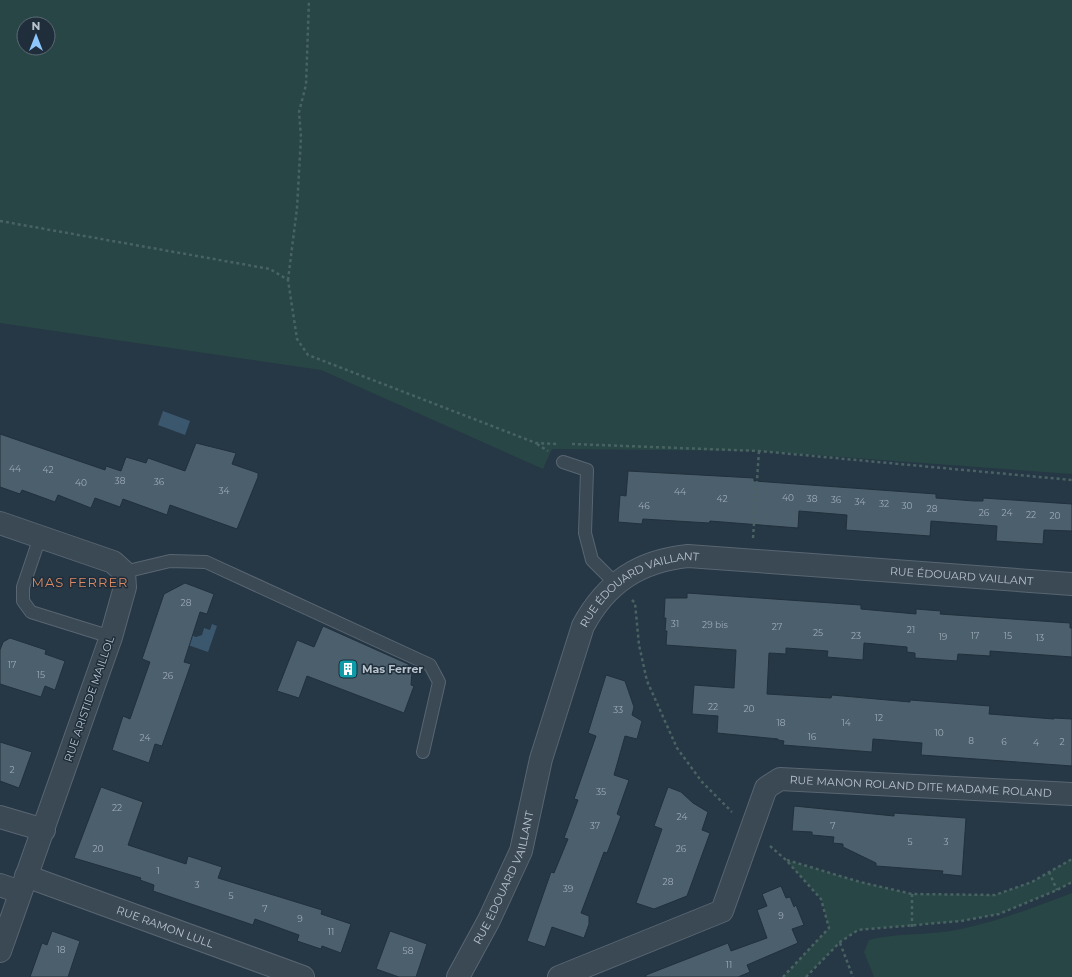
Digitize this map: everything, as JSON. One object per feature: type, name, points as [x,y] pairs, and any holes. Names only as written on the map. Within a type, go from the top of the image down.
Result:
[{"type":"street","points":[[0,523],[113,562],[124,572]]},
{"type":"street","name":"RUE ÉDOUARD VAILLANT","points":[[458,977],[489,920],[521,851],[541,760],[583,626],[593,608],[615,583],[641,568],[665,558],[688,556],[1072,584]]},
{"type":"street","name":"RUE ARISTIDE MAILLOL","points":[[0,951],[111,637],[124,587],[124,572]]},
{"type":"street","name":"RUE MANON ROLAND DITE MADAME ROLAND","points":[[559,977],[722,911],[766,788],[780,779],[1072,794]]},
{"type":"street","points":[[0,816],[44,830]]},
{"type":"street","name":"RUE RAMON LULL","points":[[0,885],[23,884],[257,969],[303,977]]},
{"type":"lane","points":[[563,462],[587,470],[585,533],[592,560],[615,583]]},
{"type":"lane","points":[[40,537],[23,587],[23,601],[30,612],[111,637]]},
{"type":"lane","points":[[124,572],[170,561],[206,562],[430,664],[439,682],[423,752]]},
{"type":"path","points":[[309,0],[306,86],[299,112],[301,137],[298,208],[288,280],[292,316],[297,339],[308,355],[536,443],[560,444]]},
{"type":"path","points":[[0,221],[270,269],[288,280]]},
{"type":"path","points":[[568,444],[759,450],[1072,480]]},
{"type":"path","points":[[752,560],[759,450]]},
{"type":"path","points":[[615,583],[635,603],[640,645],[647,681],[677,748],[702,782],[751,830],[786,860],[821,898],[829,928],[783,977]]},
{"type":"path","points":[[786,860],[860,882],[912,894],[995,895],[1032,882],[1072,859]]},
{"type":"path","points":[[1049,872],[1057,890]]},
{"type":"path","points":[[806,977],[840,942],[858,930],[912,927],[961,921],[999,914],[1057,890],[1072,882]]},
{"type":"path","points":[[912,894],[912,927]]},
{"type":"path","points":[[840,942],[854,977]]},
{"type":"green space","points":[[0,0],[1072,0],[1072,474],[759,451],[552,449],[543,469],[321,370],[0,323]]},
{"type":"green space","points":[[1072,859],[1072,882],[1057,890],[999,914],[961,921],[858,930],[840,942],[806,977],[783,977],[829,928],[821,899],[786,860],[860,882],[912,894],[995,895],[1032,882]]},
{"type":"green space","points":[[1072,893],[1072,977],[874,977],[864,952],[869,940],[892,936],[938,933],[975,926],[1017,913]]},
{"type":"water","points":[[163,411],[190,421],[185,435],[158,425]]},
{"type":"water","points":[[212,624],[217,626],[208,652],[185,644],[189,634],[196,637],[202,635],[204,628],[210,630]]},
{"type":"building","points":[[0,434],[105,470],[106,466],[121,471],[126,457],[146,463],[148,458],[185,471],[196,443],[236,453],[232,464],[258,473],[258,477],[237,529],[170,505],[167,515],[123,499],[120,507],[95,498],[91,508],[58,495],[55,502],[22,490],[20,494],[0,487]]},
{"type":"building","points":[[628,471],[754,478],[754,481],[936,494],[936,498],[974,501],[983,501],[983,498],[1072,504],[1072,531],[1044,530],[1043,544],[996,541],[997,526],[931,521],[930,536],[846,530],[847,515],[799,511],[798,528],[710,521],[709,523],[643,519],[642,524],[618,522],[620,495],[626,496]]},
{"type":"building","points":[[185,583],[214,594],[207,614],[200,612],[184,662],[191,664],[162,746],[155,744],[149,763],[112,750],[123,716],[130,719],[150,662],[142,659],[164,594]]},
{"type":"building","points":[[687,593],[861,605],[861,609],[916,614],[916,609],[941,611],[940,614],[1070,623],[1070,628],[1072,628],[1072,657],[990,651],[990,656],[958,654],[957,661],[915,658],[915,653],[907,652],[907,647],[864,643],[863,660],[827,657],[828,651],[786,648],[786,654],[769,653],[767,694],[831,698],[832,695],[910,702],[910,700],[990,706],[989,714],[1072,719],[1072,766],[921,755],[922,743],[873,739],[872,752],[783,745],[784,741],[778,739],[717,733],[718,716],[692,714],[694,685],[734,688],[736,650],[666,645],[667,631],[665,631],[666,618],[664,618],[665,598],[687,598]]},
{"type":"building","name":"Mas Ferrer","points":[[323,626],[408,664],[412,671],[411,685],[414,686],[404,713],[307,676],[299,698],[277,691],[297,640],[314,647]]},
{"type":"building","points":[[10,638],[46,650],[45,654],[65,661],[55,690],[45,686],[41,697],[0,684],[0,650],[3,642]]},
{"type":"building","points":[[606,675],[625,681],[634,707],[632,715],[642,721],[637,739],[625,736],[614,775],[629,780],[617,814],[621,816],[607,853],[604,852],[581,913],[589,916],[589,924],[584,938],[552,927],[545,947],[527,941],[551,872],[554,873],[568,839],[564,838],[578,800],[574,799],[596,736],[588,733]]},
{"type":"building","points":[[0,742],[32,752],[19,788],[0,781]]},
{"type":"building","points":[[101,787],[143,802],[128,845],[186,864],[188,856],[222,867],[218,878],[322,910],[321,914],[351,924],[341,953],[322,946],[321,949],[297,941],[299,935],[255,919],[253,925],[153,891],[154,885],[140,880],[141,878],[74,858]]},
{"type":"building","points":[[668,787],[681,792],[693,803],[708,812],[702,830],[710,833],[687,896],[654,909],[636,903],[662,829],[654,826]]},
{"type":"building","points":[[794,806],[894,816],[894,813],[966,818],[962,876],[942,874],[943,871],[876,866],[876,863],[843,847],[843,844],[833,843],[834,837],[812,835],[812,832],[792,831]]},
{"type":"building","points":[[781,886],[786,898],[790,897],[794,907],[796,905],[804,925],[792,929],[798,943],[747,965],[750,972],[738,977],[646,977],[646,975],[728,943],[731,951],[767,938],[757,910],[767,906],[762,894]]},
{"type":"building","points":[[52,931],[80,941],[68,977],[30,977],[42,943],[47,945]]},
{"type":"building","points":[[390,931],[427,944],[416,977],[399,977],[376,969]]},
{"type":"place","name":"Mas Ferrer","points":[[348,669]]},
{"type":"district","name":"MAS FERRER","points":[[80,582]]}]
